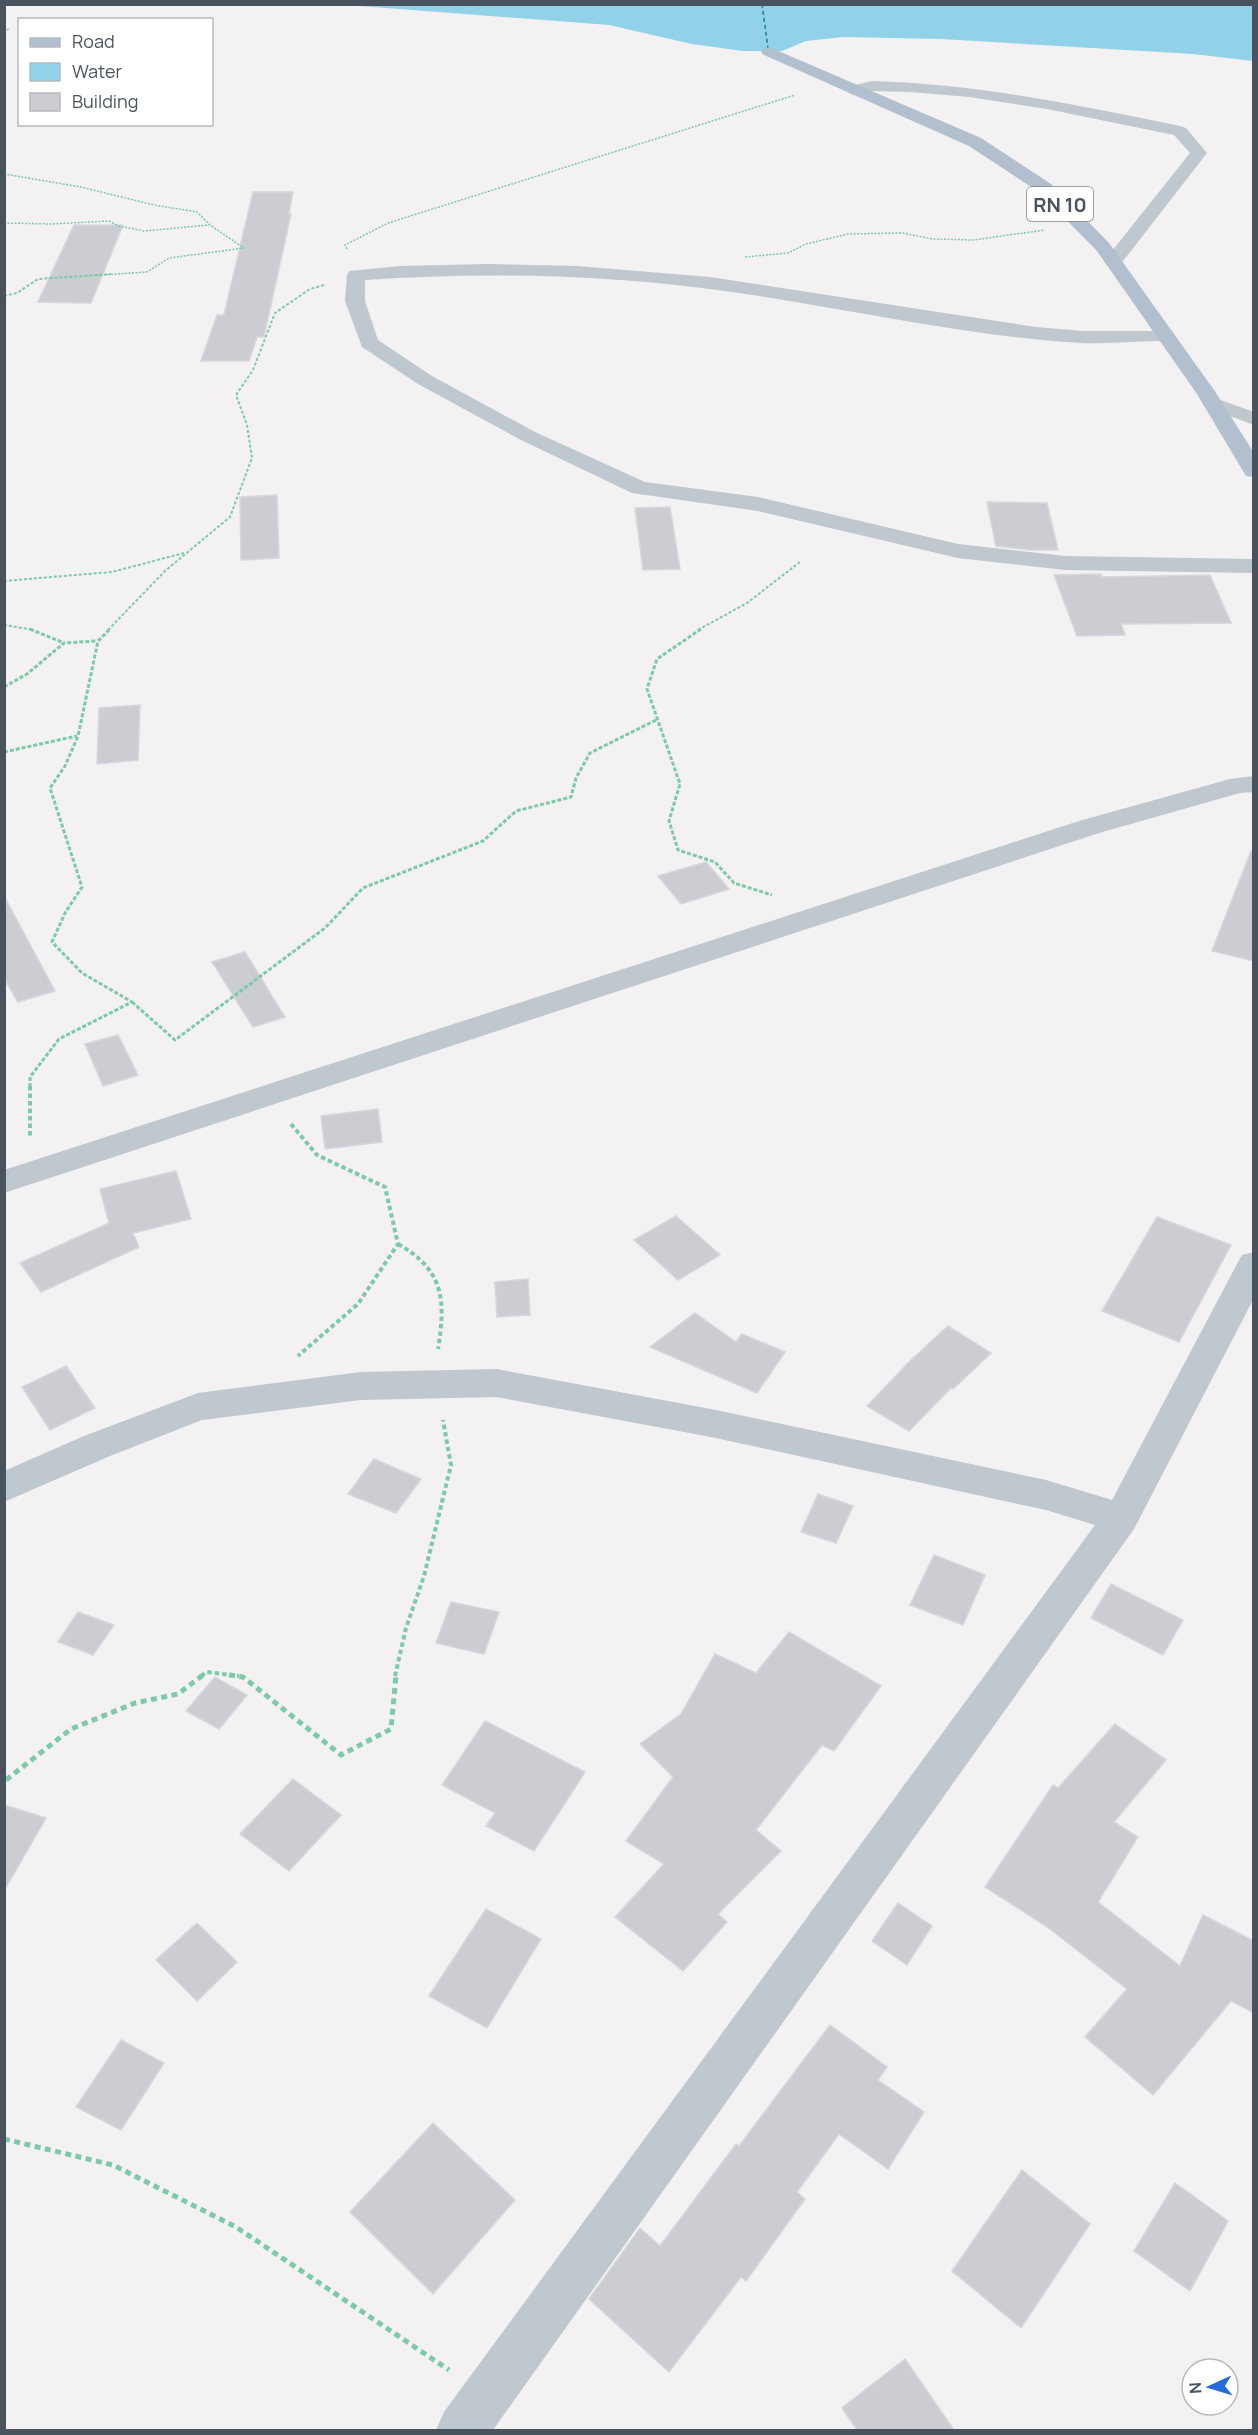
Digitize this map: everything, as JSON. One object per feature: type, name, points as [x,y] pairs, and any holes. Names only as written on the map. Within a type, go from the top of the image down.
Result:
[{"type":"main road","name":"RN 10","points":[[769,52],[975,142],[1045,188],[1103,247],[1212,403],[1254,471]]},
{"type":"street","points":[[853,90],[872,86],[891,86],[969,92],[1047,104],[1180,131],[1199,153],[1113,261]]},
{"type":"street","points":[[1165,335],[1084,337],[965,323],[723,285],[628,274],[552,271],[399,271],[356,275],[355,301],[369,344],[425,380],[528,436],[640,488],[758,504],[958,551],[1065,563],[1254,566]]},
{"type":"street","points":[[1212,403],[1254,419]]},
{"type":"street","points":[[17,1178],[1089,827],[1239,785],[1254,784]]},
{"type":"street","points":[[462,2430],[1121,1518],[1254,1264]]},
{"type":"street","points":[[4,1487],[97,1446],[198,1407],[361,1386],[496,1383],[711,1423],[1046,1496],[1121,1518]]},
{"type":"path","points":[[4,32],[10,28]]},
{"type":"path","points":[[656,720],[591,753],[576,778],[571,797],[516,812],[483,841],[363,888],[325,928],[175,1040],[132,1002],[82,973],[52,942],[65,913],[82,887],[50,788],[66,766],[78,736],[98,641],[165,571],[230,518],[252,458],[247,424],[236,395],[253,370],[275,313],[310,289],[356,275],[345,245],[388,223],[836,82]]},
{"type":"path","points":[[4,174],[81,187],[154,205],[197,212],[210,225],[244,248],[169,258],[147,272],[38,279],[17,294],[4,296]]},
{"type":"path","points":[[4,223],[51,225],[109,221],[119,228],[174,231],[210,225]]},
{"type":"path","points":[[738,258],[788,253],[806,244],[848,234],[902,233],[933,239],[972,240],[1081,225]]},
{"type":"path","points":[[4,581],[112,572],[187,552]]},
{"type":"path","points":[[800,562],[747,603],[686,637],[657,659],[647,688],[656,720],[680,784],[669,821],[678,850],[715,862],[734,884],[780,897],[810,918]]},
{"type":"path","points":[[4,625],[31,629],[64,644],[98,641]]},
{"type":"path","points":[[4,687],[27,674],[64,644]]},
{"type":"path","points":[[4,752],[78,736]]},
{"type":"path","points":[[17,1178],[30,1077],[59,1039],[132,1002]]},
{"type":"path","points":[[6,1780],[71,1729],[135,1703],[178,1694],[207,1672],[243,1677],[341,1755],[391,1729],[396,1669],[406,1628],[424,1576],[451,1465],[444,1423],[432,1384],[442,1326],[437,1281],[420,1258],[398,1244],[385,1187],[316,1155],[266,1096]]},
{"type":"path","points":[[242,1402],[358,1304],[398,1244]]},
{"type":"path","points":[[4,2139],[113,2165],[236,2227],[487,2396]]},
{"type":"water","points":[[347,5],[1253,5],[1253,61],[1193,54],[941,39],[843,37],[806,41],[782,51],[743,51],[692,44],[609,25]]},
{"type":"building","points":[[253,192],[293,192],[289,214],[291,214],[264,337],[257,337],[249,361],[201,361],[217,315],[224,315]]},
{"type":"building","points":[[74,225],[123,225],[91,303],[38,302]]},
{"type":"building","points":[[277,495],[279,558],[241,560],[240,497]]},
{"type":"building","points":[[987,502],[1047,503],[1058,550],[1030,550],[996,546]]},
{"type":"building","points":[[670,507],[680,569],[643,570],[635,508]]},
{"type":"building","points":[[1101,574],[1102,577],[1210,575],[1231,623],[1121,624],[1125,635],[1077,636],[1054,575]]},
{"type":"building","points":[[140,705],[138,760],[97,764],[99,708]]},
{"type":"building","points":[[1251,851],[1254,852],[1254,961],[1212,951]]},
{"type":"building","points":[[706,862],[729,889],[681,904],[658,876]]},
{"type":"building","points":[[4,896],[55,991],[18,1002],[4,978]]},
{"type":"building","points":[[245,952],[285,1017],[253,1027],[212,962]]},
{"type":"building","points":[[118,1035],[138,1075],[103,1086],[85,1044]]},
{"type":"building","points":[[378,1109],[382,1142],[325,1149],[321,1116]]},
{"type":"building","points":[[176,1171],[191,1219],[133,1233],[139,1247],[41,1292],[20,1263],[109,1223],[100,1189]]},
{"type":"building","points":[[676,1216],[720,1255],[678,1280],[634,1240]]},
{"type":"building","points":[[1157,1217],[1231,1245],[1179,1342],[1102,1311]]},
{"type":"building","points":[[528,1279],[530,1315],[497,1317],[495,1282]]},
{"type":"building","points":[[695,1313],[736,1342],[742,1334],[785,1352],[757,1393],[650,1347]]},
{"type":"building","points":[[948,1326],[991,1353],[953,1389],[951,1388],[909,1431],[867,1406],[910,1361]]},
{"type":"building","points":[[66,1366],[95,1408],[50,1430],[22,1387]]},
{"type":"building","points":[[374,1459],[421,1479],[396,1513],[348,1494]]},
{"type":"building","points":[[818,1494],[853,1506],[836,1543],[801,1532]]},
{"type":"building","points":[[934,1555],[985,1575],[963,1625],[910,1605]]},
{"type":"building","points":[[1111,1584],[1183,1620],[1163,1655],[1091,1618]]},
{"type":"building","points":[[451,1602],[499,1612],[484,1654],[436,1643]]},
{"type":"building","points":[[78,1612],[114,1625],[93,1655],[58,1642]]},
{"type":"building","points":[[789,1632],[881,1686],[834,1751],[822,1745],[756,1830],[781,1851],[718,1914],[727,1922],[683,1971],[615,1917],[664,1864],[626,1841],[673,1777],[640,1744],[681,1714],[715,1654],[756,1673]]},
{"type":"building","points":[[215,1677],[247,1695],[219,1729],[186,1711]]},
{"type":"building","points":[[485,1721],[585,1772],[534,1851],[486,1826],[495,1813],[442,1785]]},
{"type":"building","points":[[1115,1724],[1166,1760],[1114,1822],[1138,1837],[1098,1902],[1180,1966],[1203,1915],[1254,1941],[1254,2013],[1231,2001],[1153,2095],[1085,2037],[1127,1989],[1046,1926],[985,1887],[1053,1785],[1058,1788]]},
{"type":"building","points":[[293,1779],[341,1815],[289,1871],[240,1834]]},
{"type":"building","points":[[4,1805],[46,1818],[4,1891]]},
{"type":"building","points":[[898,1903],[932,1926],[907,1965],[872,1941]]},
{"type":"building","points":[[486,1909],[541,1939],[487,2028],[429,1996]]},
{"type":"building","points":[[197,1923],[237,1962],[197,2001],[156,1960]]},
{"type":"building","points":[[830,2025],[887,2067],[878,2080],[924,2112],[888,2169],[839,2134],[797,2192],[805,2199],[746,2281],[741,2277],[669,2372],[589,2299],[640,2228],[660,2246],[736,2144],[739,2146]]},
{"type":"building","points":[[121,2040],[164,2063],[121,2130],[76,2107]]},
{"type":"building","points":[[433,2123],[515,2200],[433,2294],[350,2212]]},
{"type":"building","points":[[1022,2170],[1090,2224],[1021,2328],[952,2271]]},
{"type":"building","points":[[1175,2183],[1228,2221],[1190,2291],[1134,2251]]},
{"type":"building","points":[[905,2359],[954,2430],[857,2430],[842,2408]]},
{"type":"ferry route","points":[[762,4],[768,48]]}]
